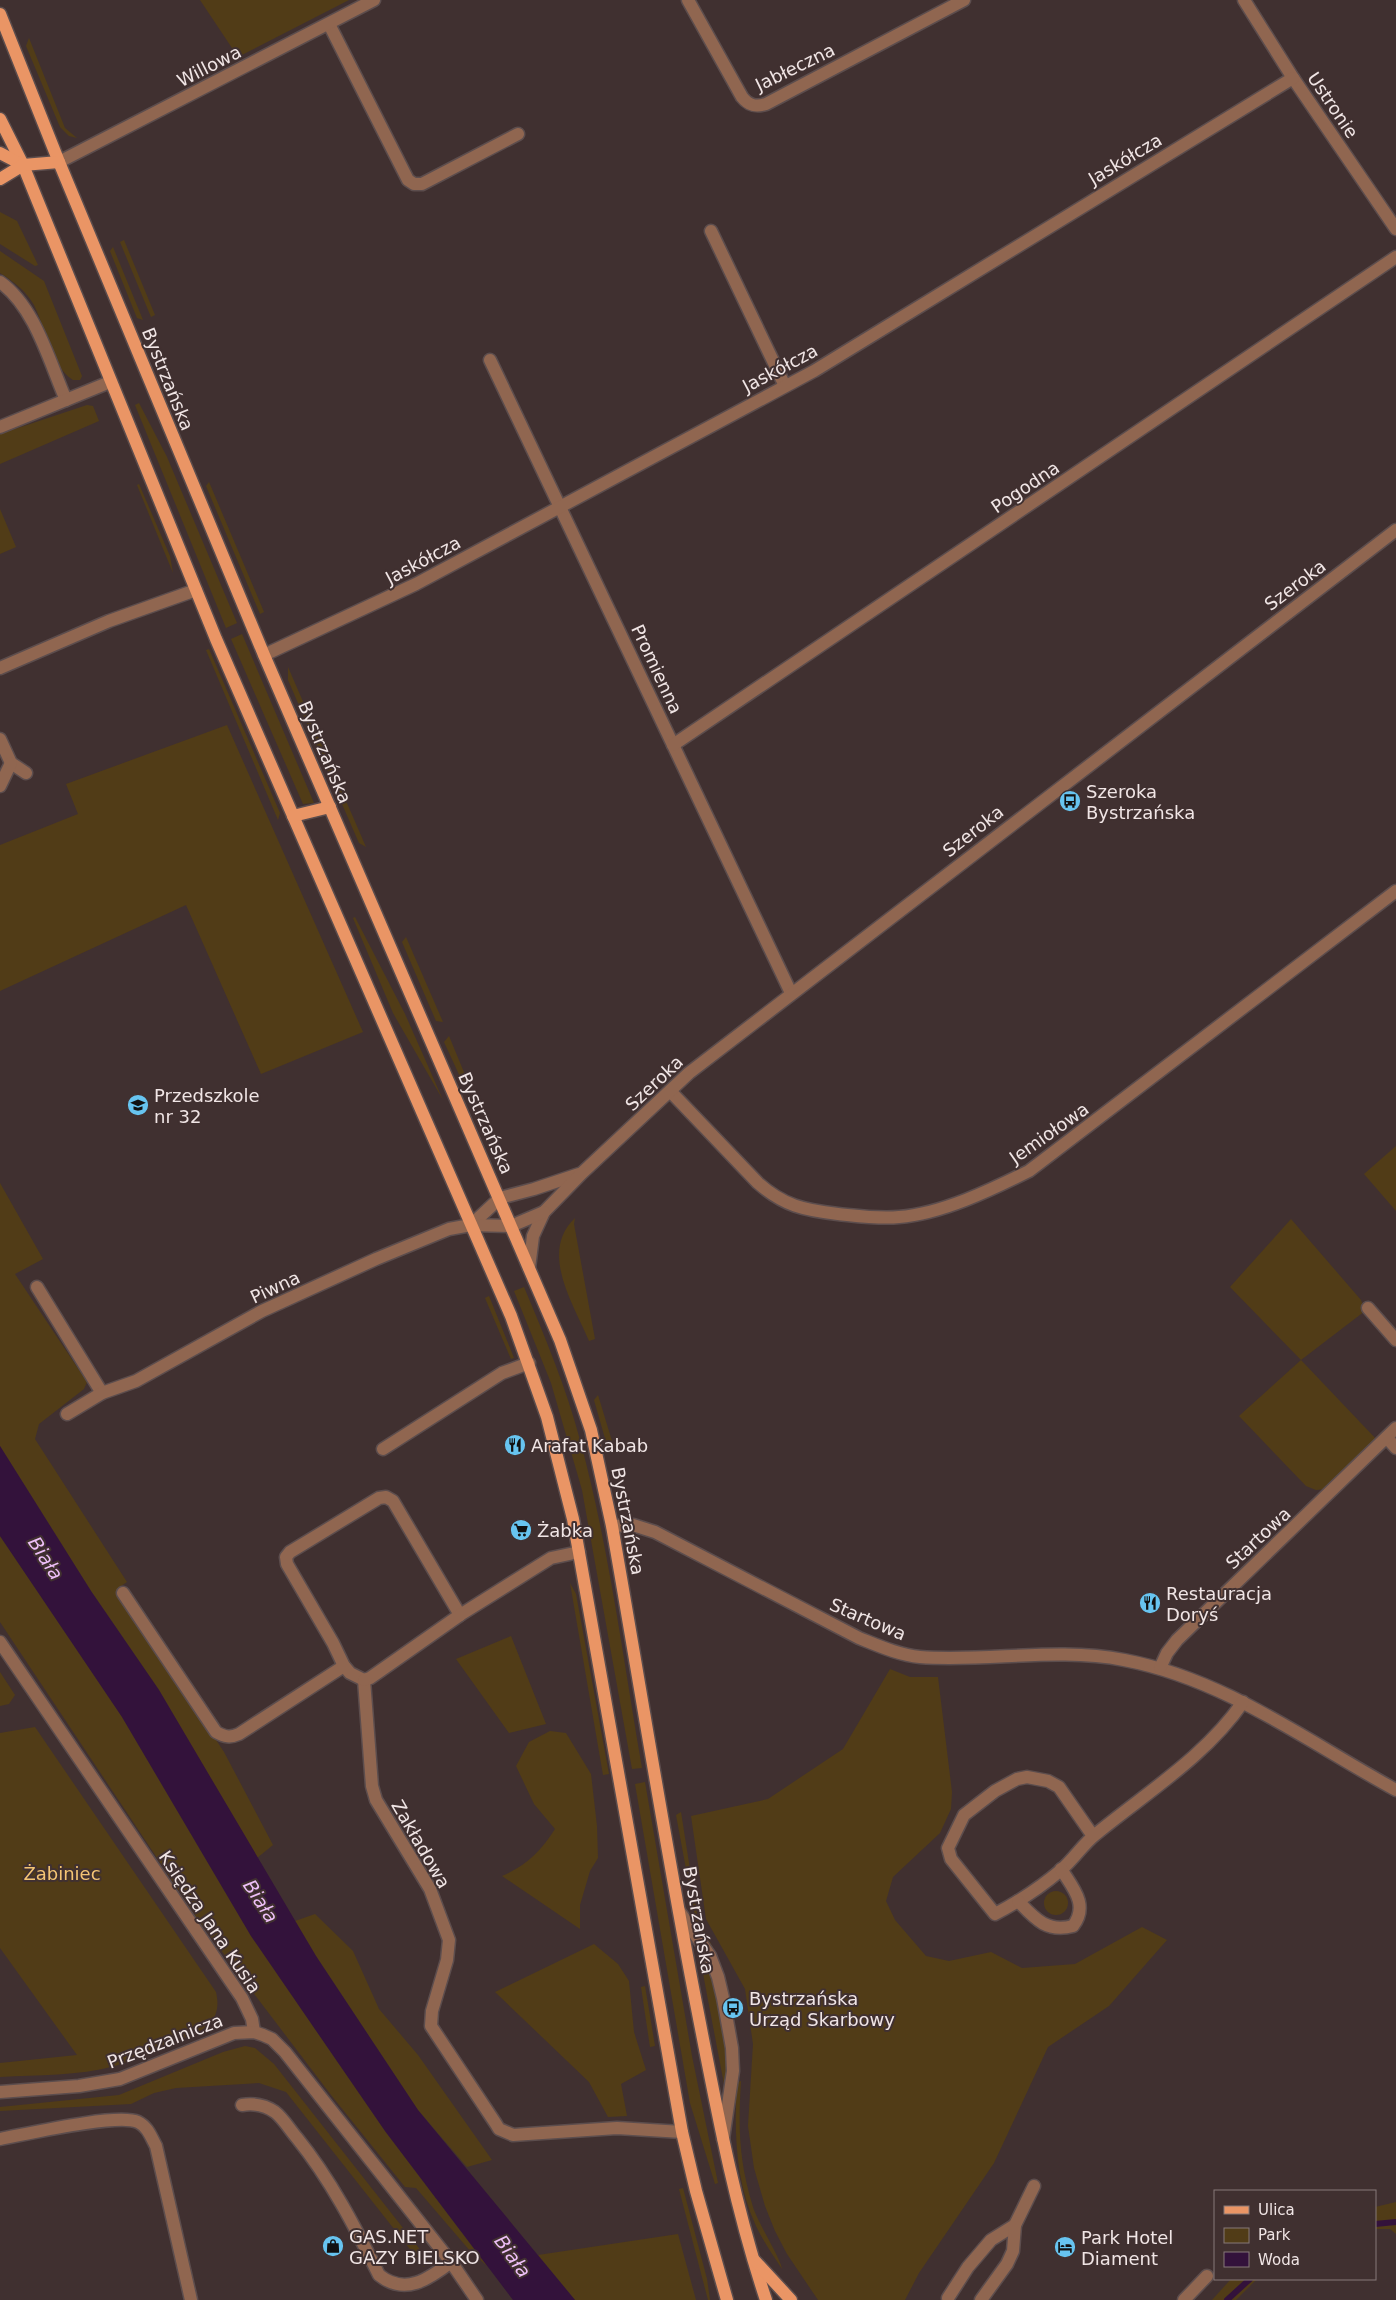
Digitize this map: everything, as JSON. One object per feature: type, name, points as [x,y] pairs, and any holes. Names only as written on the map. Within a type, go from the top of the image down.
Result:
[{"type":"main road","name":"Bystrzańska","points":[[0,14],[59,162],[264,655],[560,1340],[580,1399],[600,1468],[612,1526],[679,1911],[722,2141],[737,2207],[766,2300]]},
{"type":"main road","points":[[0,119],[23,165],[196,590],[511,1316],[548,1417],[562,1468],[579,1552],[682,2132],[725,2298]]},
{"type":"main road","points":[[0,153],[23,165]]},
{"type":"main road","points":[[0,179],[23,165],[59,162]]},
{"type":"main road","points":[[293,816],[330,807]]},
{"type":"main road","points":[[752,2257],[791,2300]]},
{"type":"street","name":"Willowa","points":[[59,162],[374,0]]},
{"type":"street","name":"Jabłeczna","points":[[688,0],[742,97],[746,102],[758,106],[766,104],[964,0]]},
{"type":"street","name":"Ustronie","points":[[1244,0],[1293,78],[1396,229]]},
{"type":"street","points":[[329,24],[408,180],[414,184],[422,184],[518,134]]},
{"type":"street","name":"Jaskółcza","points":[[264,655],[416,584],[822,366],[1293,78]]},
{"type":"street","points":[[712,231],[784,386]]},
{"type":"street","name":"Pogodna","points":[[674,745],[1396,257]]},
{"type":"street","points":[[0,282],[12,291],[25,307],[66,400]]},
{"type":"street","name":"Promienna","points":[[490,360],[791,993]]},
{"type":"street","points":[[0,427],[110,382]]},
{"type":"street","name":"Szeroka","points":[[529,1268],[533,1236],[544,1212],[582,1173],[689,1073],[1396,530]]},
{"type":"street","points":[[0,668],[109,621],[196,590]]},
{"type":"street","points":[[0,739],[11,763],[26,773]]},
{"type":"street","points":[[0,786],[11,763]]},
{"type":"street","name":"Jemiołowa","points":[[670,1091],[758,1183],[773,1196],[787,1204],[817,1212],[868,1217],[900,1217],[932,1211],[990,1189],[1029,1171],[1396,890]]},
{"type":"street","name":"Szeroka","points":[[500,1198],[582,1173]]},
{"type":"street","points":[[471,1225],[500,1198]]},
{"type":"street","name":"Szeroka","points":[[471,1225],[511,1226],[544,1212]]},
{"type":"street","name":"Piwna","points":[[67,1414],[102,1393],[136,1381],[262,1311],[449,1228],[471,1225]]},
{"type":"street","points":[[37,1287],[102,1393]]},
{"type":"street","points":[[1368,1308],[1396,1340]]},
{"type":"street","points":[[383,1449],[502,1373],[529,1363]]},
{"type":"street","name":"Startowa","points":[[1160,1668],[1167,1653],[1177,1640],[1396,1428]]},
{"type":"street","points":[[1387,1438],[1396,1448]]},
{"type":"street","points":[[460,1615],[392,1502],[386,1497],[379,1498],[290,1552],[286,1557],[287,1564],[333,1643],[344,1666],[357,1678],[364,1680],[370,1678],[460,1615],[551,1558],[579,1552]]},
{"type":"street","name":"Startowa","points":[[612,1526],[633,1526],[655,1532],[859,1638],[892,1651],[921,1657],[1090,1656],[1124,1660],[1160,1668],[1210,1685],[1243,1702],[1396,1790]]},
{"type":"street","points":[[122,1593],[216,1732],[223,1736],[231,1737],[239,1734],[344,1666]]},
{"type":"street","name":"Księdza Jana Kusia","points":[[0,1642],[242,1998],[252,2018],[254,2032]]},
{"type":"street","name":"Zakładowa","points":[[364,1680],[372,1786],[376,1800],[430,1889],[449,1940],[449,1951],[432,2011],[431,2026],[496,2124],[500,2129],[513,2135],[617,2128],[682,2132]]},
{"type":"street","points":[[1093,1836],[1059,1788],[1036,1778],[1017,1779],[995,1791],[964,1815],[950,1840],[948,1848],[951,1860],[994,1914],[1018,1901],[1061,1869],[1093,1836],[1176,1772],[1207,1743],[1243,1702]]},
{"type":"street","points":[[1018,1901],[1036,1921],[1050,1928],[1073,1926],[1081,1911],[1080,1900],[1061,1869]]},
{"type":"street","points":[[679,1911],[710,1956],[718,1976],[723,1998],[732,2048],[733,2072],[722,2141]]},
{"type":"street","points":[[254,2032],[272,2039],[278,2045],[451,2262],[477,2300]]},
{"type":"street","name":"Przędzalnicza","points":[[0,2092],[79,2086],[120,2079],[222,2037],[234,2033],[254,2032]]},
{"type":"street","points":[[242,2106],[251,2104],[266,2106],[277,2113],[319,2166],[347,2211],[379,2275],[386,2281],[398,2284],[419,2282],[428,2279],[451,2262]]},
{"type":"street","points":[[0,2139],[114,2120],[133,2120],[148,2130],[156,2146],[191,2300]]},
{"type":"street","points":[[981,2300],[1007,2264],[1013,2251],[1015,2225],[1034,2186]]},
{"type":"street","points":[[948,2298],[968,2267],[991,2240],[1015,2225]]},
{"type":"street","points":[[1184,2300],[1207,2276]]},
{"type":"green space","points":[[200,0],[349,0],[238,57]]},
{"type":"green space","points":[[29,38],[65,128],[77,138],[69,136],[60,127],[26,46]]},
{"type":"green space","points":[[0,212],[17,221],[38,265],[35,266],[0,244]]},
{"type":"green space","points":[[124,240],[155,315],[151,317],[120,242]]},
{"type":"green space","points":[[113,247],[143,320],[137,318],[110,251]]},
{"type":"green space","points":[[0,251],[44,281],[82,376],[80,380],[73,380],[59,365],[49,346],[31,300],[10,279],[0,273]]},
{"type":"green space","points":[[139,403],[167,457],[237,623],[226,628],[135,405]]},
{"type":"green space","points":[[87,405],[93,406],[99,421],[0,464],[0,434]]},
{"type":"green space","points":[[209,482],[264,612],[260,614],[206,486]]},
{"type":"green space","points":[[139,484],[170,556],[173,573],[137,485]]},
{"type":"green space","points":[[0,509],[16,547],[0,554]]},
{"type":"green space","points":[[242,634],[314,803],[303,804],[231,639]]},
{"type":"green space","points":[[209,649],[280,813],[278,820],[206,650]]},
{"type":"green space","points":[[288,667],[366,847],[359,843],[288,680]]},
{"type":"green space","points":[[227,725],[363,1032],[261,1074],[186,905],[0,991],[0,845],[78,814],[66,784]]},
{"type":"green space","points":[[355,917],[405,1014],[443,1100],[393,1013],[353,918]]},
{"type":"green space","points":[[406,937],[443,1022],[436,1021],[402,942]]},
{"type":"green space","points":[[449,1036],[468,1082],[462,1081],[444,1042]]},
{"type":"green space","points":[[1396,1146],[1396,1211],[1364,1174]]},
{"type":"green space","points":[[0,1183],[43,1259],[15,1274],[87,1382],[84,1389],[39,1424],[35,1439],[127,1582],[121,1586],[120,1595],[224,1752],[273,1845],[257,1858],[159,1690],[91,1591],[0,1446]]},
{"type":"green space","points":[[575,1218],[574,1224],[595,1339],[589,1341],[568,1294],[559,1262],[560,1246],[565,1231]]},
{"type":"green space","points":[[1291,1219],[1361,1300],[1365,1311],[1301,1360],[1230,1287]]},
{"type":"green space","points":[[524,1287],[562,1381],[590,1480],[615,1603],[642,1768],[632,1769],[582,1490],[551,1383],[514,1291]]},
{"type":"green space","points":[[489,1296],[514,1358],[511,1359],[485,1298]]},
{"type":"green space","points":[[1301,1360],[1377,1440],[1326,1489],[1316,1490],[1306,1486],[1239,1416]]},
{"type":"green space","points":[[598,1395],[615,1451],[608,1449],[594,1400]]},
{"type":"green space","points":[[0,1536],[122,1717],[251,1936],[385,2131],[487,2266],[471,2252],[416,2188],[405,2187],[331,2095],[201,1924],[0,1622]]},
{"type":"green space","points":[[570,1583],[576,1594],[609,1774],[603,1775]]},
{"type":"green space","points":[[511,1636],[546,1724],[509,1733],[456,1659]]},
{"type":"green space","points":[[890,1669],[910,1677],[938,1677],[952,1792],[951,1809],[940,1833],[893,1877],[886,1901],[895,1920],[926,1956],[949,1961],[991,1952],[1022,1968],[1075,1964],[1142,1927],[1167,1940],[1109,2006],[1048,2047],[994,2163],[919,2273],[905,2300],[818,2300],[787,2254],[775,2231],[765,2206],[754,2168],[748,2126],[753,2044],[745,1989],[706,1919],[691,1816],[768,1799],[843,1749]]},
{"type":"green space","points":[[0,1672],[15,1695],[9,1704],[0,1706]]},
{"type":"green space","name":"Żabiniec","points":[[35,1727],[216,1992],[217,2004],[216,2013],[212,2020],[199,2031],[122,2064],[72,2073],[0,2077],[0,2063],[77,2055],[0,1948],[0,1733]]},
{"type":"green space","points":[[550,1731],[566,1733],[591,1774],[597,1826],[598,1858],[590,1871],[580,1905],[580,1929],[502,1876],[526,1863],[555,1829],[534,1804],[516,1766],[529,1742]]},
{"type":"green space","points":[[645,1782],[692,2056],[718,2183],[715,2184],[690,2103],[635,1784]]},
{"type":"green space","points":[[681,1812],[698,1920],[716,1953],[714,1954],[696,1923],[676,1815]]},
{"type":"green space","points":[[1056,1891],[1061,1892],[1067,1898],[1067,1908],[1061,1914],[1056,1915],[1051,1914],[1045,1908],[1044,1903],[1045,1898],[1051,1892]]},
{"type":"green space","points":[[315,1914],[353,1951],[379,2009],[418,2055],[492,2160],[467,2167],[418,2110],[295,1921]]},
{"type":"green space","points":[[594,1944],[618,1964],[629,1981],[634,2032],[646,2070],[621,2084],[627,2116],[608,2117],[589,2082],[495,1992]]},
{"type":"green space","points":[[704,1960],[713,1985],[722,2023],[727,2061],[727,2075],[724,2084],[701,1963]]},
{"type":"green space","points":[[645,1986],[655,2046],[650,2047],[641,1987]]},
{"type":"green space","points":[[245,2046],[255,2048],[274,2064],[429,2261],[424,2267],[286,2092],[259,2083],[176,2088],[154,2093],[131,2104],[0,2111],[0,2107],[119,2095],[223,2052]]},
{"type":"green space","points":[[741,2081],[740,2130],[742,2160],[748,2190],[755,2213],[782,2269],[756,2226],[749,2209],[740,2173],[736,2119],[737,2082]]},
{"type":"green space","points":[[683,2188],[707,2279],[710,2300],[708,2300],[679,2189]]},
{"type":"green space","points":[[1396,2202],[1396,2234],[1390,2229],[1376,2229],[1376,2207]]},
{"type":"green space","points":[[678,2234],[696,2300],[575,2300],[538,2255]]},
{"type":"green space","points":[[1230,2280],[1256,2280],[1236,2300],[1212,2300]]},
{"type":"water","name":"Biała","points":[[0,1446],[91,1591],[159,1690],[316,1956],[418,2110],[575,2300],[513,2300],[385,2131],[251,1936],[122,1717],[0,1536]]},
{"type":"waterway","points":[[1376,2224],[1396,2222]]},
{"type":"waterway","points":[[1227,2300],[1249,2280]]},
{"type":"place","name":"Szeroka Bystrzańska","points":[[1070,801]]},
{"type":"place","name":"Przedszkole nr 32","points":[[138,1105]]},
{"type":"place","name":"Arafat Kabab","points":[[515,1445]]},
{"type":"place","name":"Żabka","points":[[521,1530]]},
{"type":"place","name":"Restauracja Doryś","points":[[1150,1603]]},
{"type":"place","name":"Bystrzańska Urząd Skarbowy","points":[[733,2008]]},
{"type":"place","name":"GAS.NET GAZY BIELSKO","points":[[333,2246]]},
{"type":"place","name":"Park Hotel Diament","points":[[1065,2247]]}]
